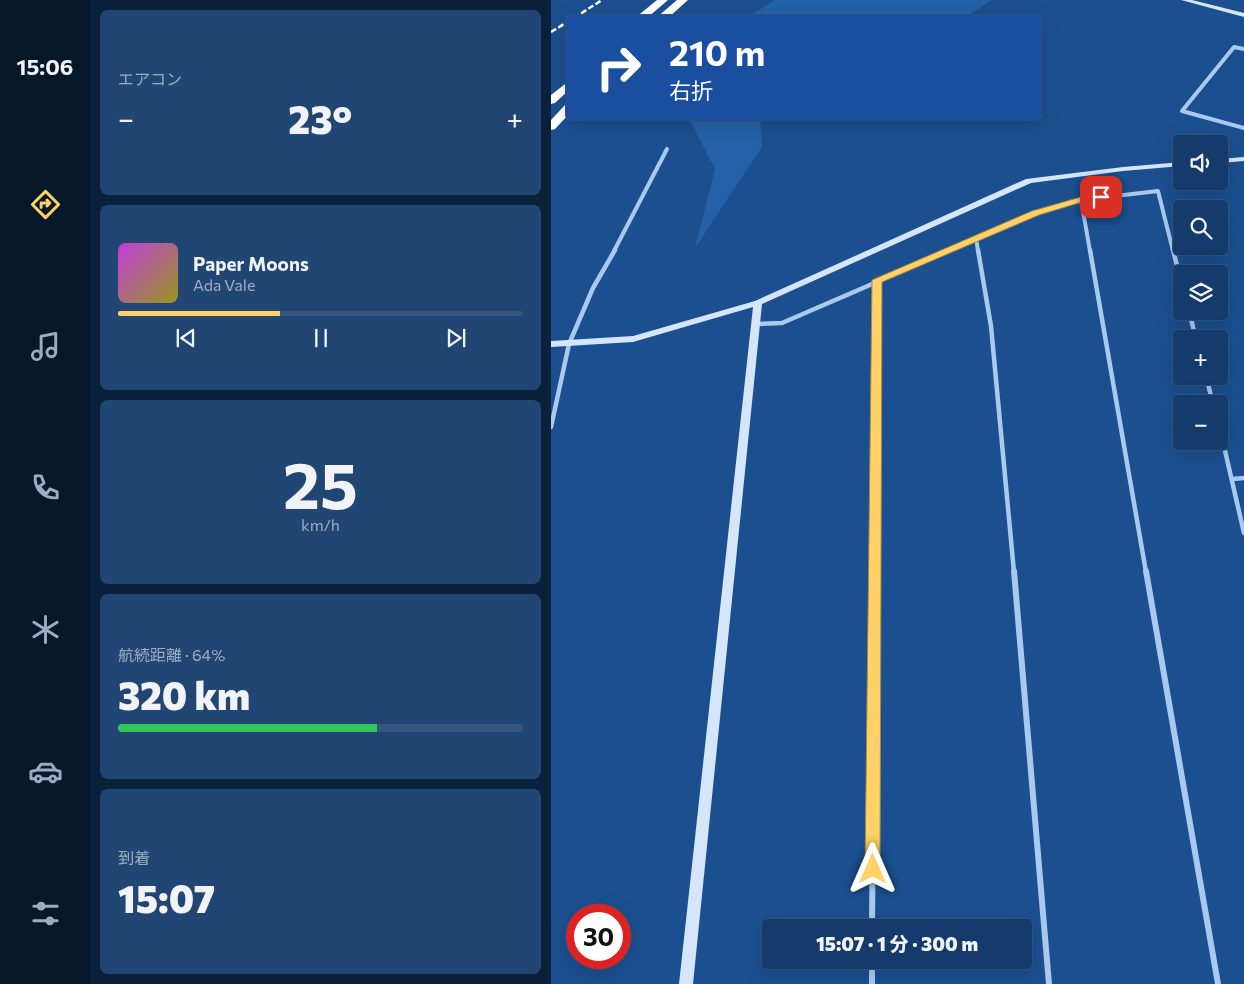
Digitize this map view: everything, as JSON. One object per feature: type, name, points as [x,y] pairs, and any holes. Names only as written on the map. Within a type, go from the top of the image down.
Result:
[{"type":"highway","points":[[644,15],[663,0]]},
{"type":"highway","points":[[665,15],[683,0]]},
{"type":"highway","points":[[551,101],[566,87]]},
{"type":"highway","points":[[551,127],[566,110]]},
{"type":"street","points":[[1184,0],[1244,15]]},
{"type":"street","points":[[1244,49],[1235,47],[1182,111],[1244,128]]},
{"type":"street","points":[[551,427],[569,344],[593,288],[627,230],[667,148]]},
{"type":"street","points":[[1228,160],[1244,159]]},
{"type":"street","points":[[551,344],[633,338],[759,303],[1029,181],[1173,165]]},
{"type":"street","points":[[756,324],[781,323],[1035,213],[1081,200],[1158,191],[1177,265]]},
{"type":"street","points":[[1081,200],[1218,984]]},
{"type":"street","points":[[977,237],[991,335],[1027,716],[1049,984]]},
{"type":"street","points":[[872,919],[877,280]]},
{"type":"street","points":[[686,984],[759,303]]},
{"type":"street","points":[[1225,450],[1241,502],[1244,533]]},
{"type":"street","points":[[1233,479],[1244,478]]},
{"type":"street","points":[[872,969],[872,984]]},
{"type":"shaded area","points":[[775,0],[992,0],[969,15],[750,15]]},
{"type":"shaded area","points":[[690,120],[760,120],[762,147],[695,248],[715,169]]},
{"type":"railway","points":[[579,15],[602,0]]},
{"type":"railway","points":[[551,32],[566,23]]},
{"type":"route","points":[[873,869],[877,280],[1035,213],[1081,200],[1101,197]]}]
